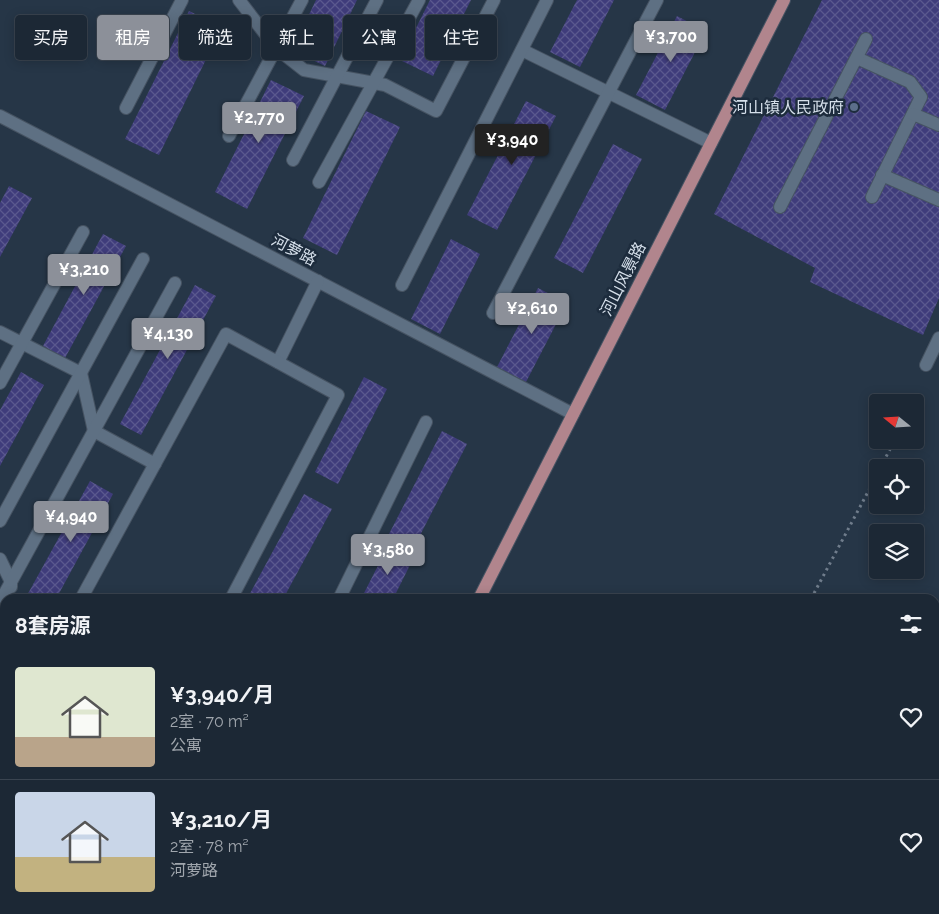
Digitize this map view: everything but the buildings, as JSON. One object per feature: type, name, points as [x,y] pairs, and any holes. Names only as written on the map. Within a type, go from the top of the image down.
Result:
[{"type":"main road","name":"河山风景路","points":[[482,594],[784,0]]},
{"type":"street","points":[[126,108],[182,0]]},
{"type":"street","points":[[239,0],[261,29]]},
{"type":"street","points":[[294,15],[302,0]]},
{"type":"street","points":[[293,160],[376,0]]},
{"type":"street","points":[[320,182],[418,0]]},
{"type":"street","points":[[291,60],[304,70],[384,85],[436,111],[494,0]]},
{"type":"street","points":[[402,285],[547,0]]},
{"type":"street","points":[[493,314],[657,0]]},
{"type":"street","points":[[780,207],[866,39]]},
{"type":"street","points":[[522,50],[711,143]]},
{"type":"street","points":[[857,58],[910,82],[921,97],[872,197]]},
{"type":"street","points":[[229,136],[270,60]]},
{"type":"street","points":[[913,114],[939,125]]},
{"type":"street","name":"河萝路","points":[[0,116],[573,414]]},
{"type":"street","points":[[882,175],[939,200]]},
{"type":"street","points":[[0,383],[83,232]]},
{"type":"street","points":[[0,521],[143,259]]},
{"type":"street","points":[[278,362],[318,281]]},
{"type":"street","points":[[4,594],[175,283]]},
{"type":"street","points":[[0,332],[81,373]]},
{"type":"street","points":[[84,594],[226,334],[338,395],[234,594]]},
{"type":"street","points":[[926,365],[939,338]]},
{"type":"street","points":[[81,373],[94,431],[155,464]]},
{"type":"street","points":[[341,594],[426,422]]},
{"type":"street","points":[[0,559],[11,582],[10,594]]},
{"type":"path","points":[[814,594],[869,490]]},
{"type":"place","name":"河山镇人民政府","points":[[854,107]]}]
